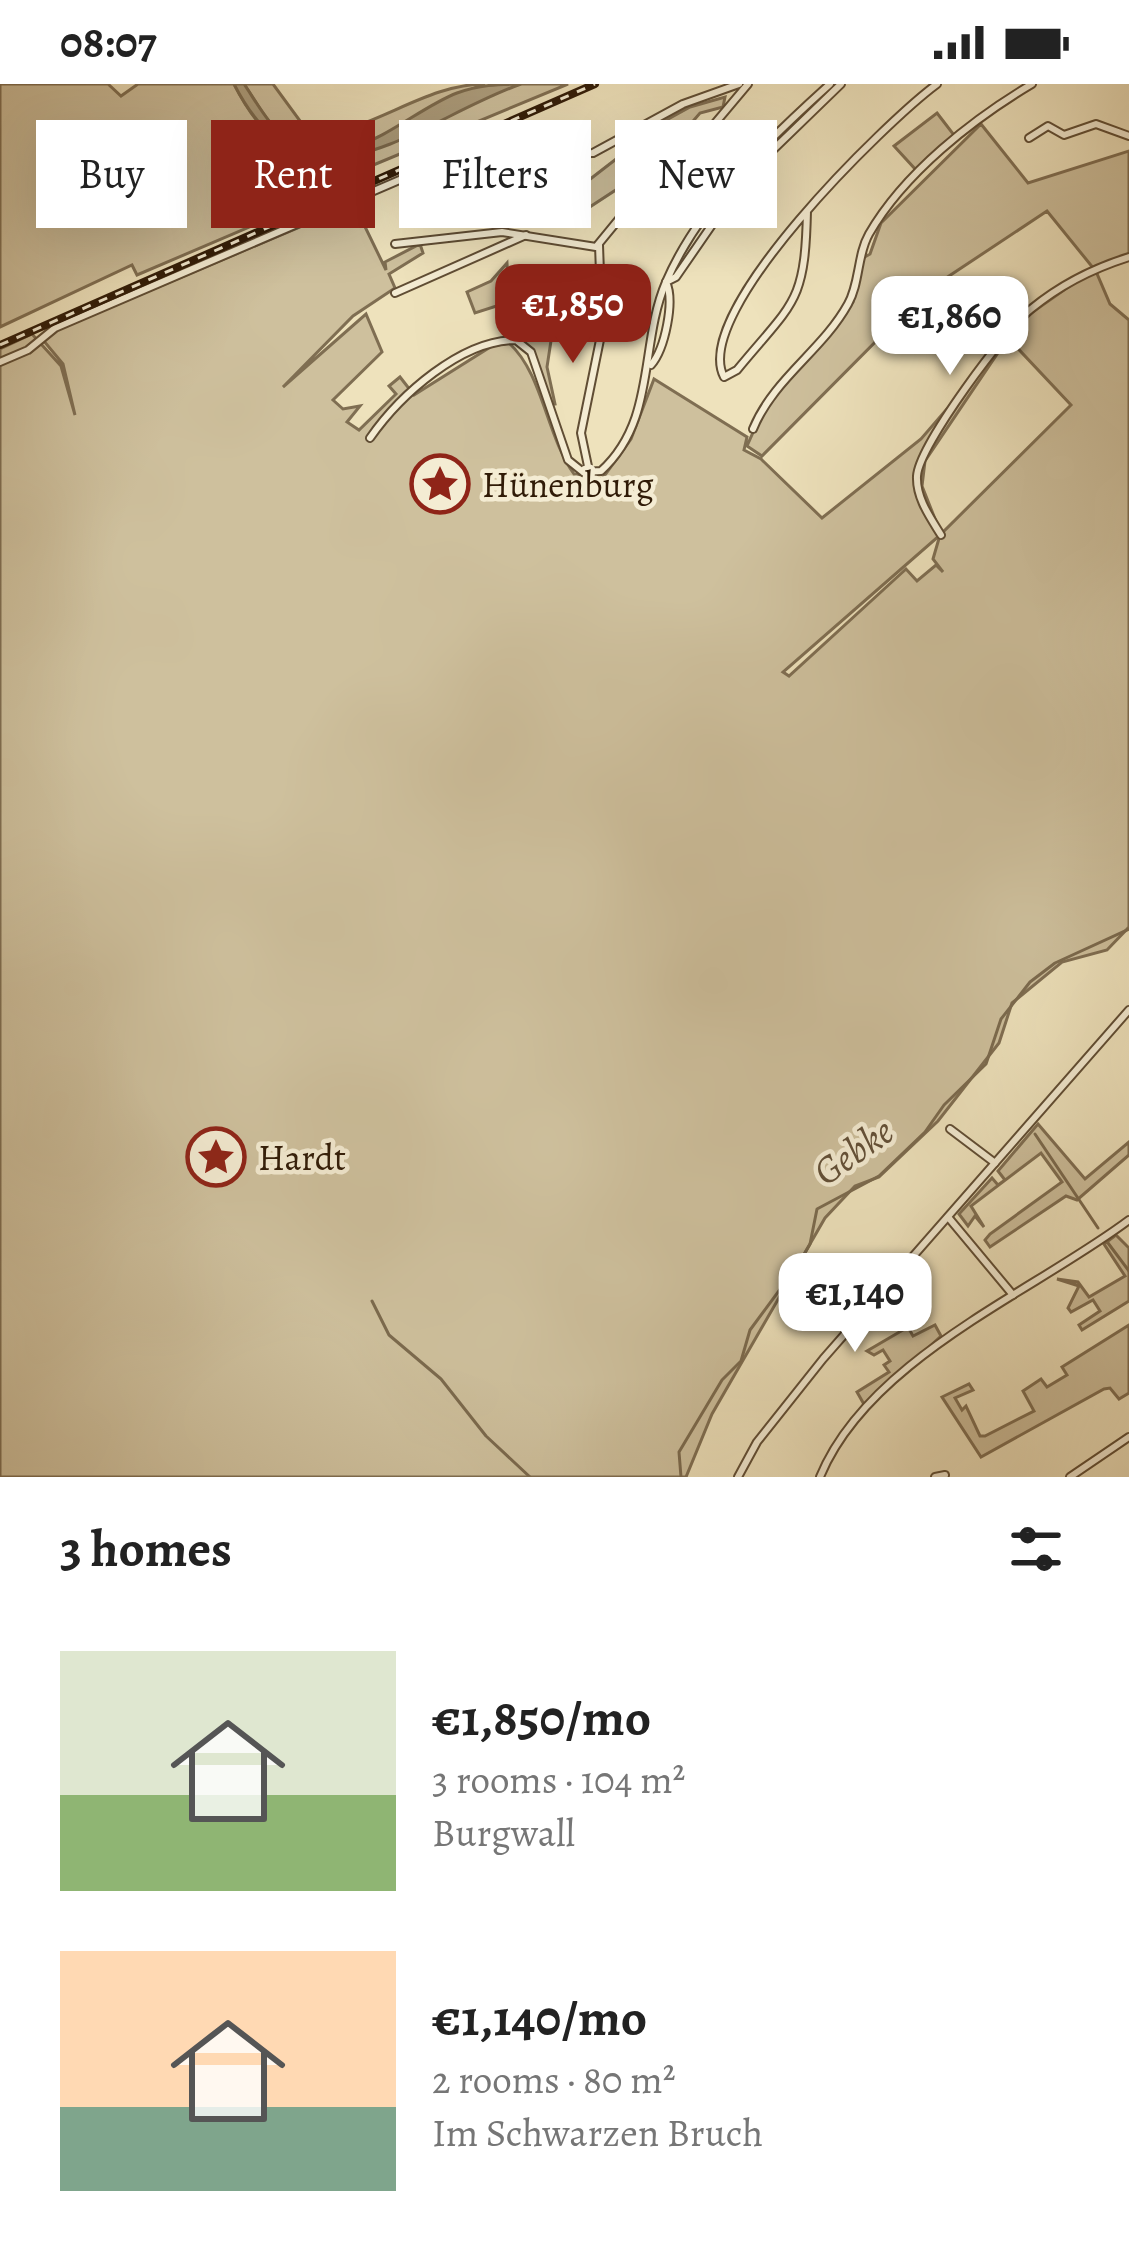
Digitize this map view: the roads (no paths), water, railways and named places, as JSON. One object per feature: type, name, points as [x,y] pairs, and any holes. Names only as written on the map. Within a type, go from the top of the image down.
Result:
[{"type":"street","points":[[0,362],[28,350],[55,328],[458,156],[596,152],[683,104],[739,84]]},
{"type":"street","points":[[580,466],[582,426],[602,330],[599,245],[628,208],[669,178],[748,84]]},
{"type":"street","points":[[370,438],[426,380],[488,344],[516,340],[531,352],[562,448],[592,474],[604,469],[626,440],[670,284],[737,176],[830,84]]},
{"type":"street","points":[[670,284],[745,177],[841,84]]},
{"type":"street","points":[[806,211],[806,266],[798,295],[736,370],[720,370],[742,298],[806,211],[902,111],[937,84]]},
{"type":"street","points":[[753,429],[771,392],[847,305],[865,243],[885,212],[956,141],[1032,84]]},
{"type":"street","points":[[1029,138],[1048,126],[1064,135],[1096,124],[1129,136]]},
{"type":"street","points":[[1064,135],[1064,146]]},
{"type":"street","points":[[395,244],[475,232],[530,234],[586,248],[599,245]]},
{"type":"street","points":[[395,293],[530,234]]},
{"type":"street","points":[[586,248],[598,262]]},
{"type":"street","points":[[940,536],[917,480],[921,457],[935,431],[1025,314],[1088,272],[1129,256]]},
{"type":"street","points":[[737,1477],[775,1418],[1129,1010]]},
{"type":"street","points":[[950,1129],[995,1163]]},
{"type":"street","points":[[948,1217],[1013,1294]]},
{"type":"street","points":[[820,1477],[839,1444],[894,1383],[951,1334],[1129,1220]]},
{"type":"street","points":[[1070,1477],[1129,1437]]},
{"type":"waterway","name":"Gebke","points":[[681,1477],[679,1452],[722,1380],[741,1361],[750,1330],[810,1244],[817,1209],[879,1176],[925,1132],[944,1105],[986,1064],[1001,1019],[1030,982],[1055,963],[1129,929]]},
{"type":"waterway","points":[[1035,1134],[1098,1228]]},
{"type":"waterway","points":[[1108,1243],[1129,1271]]},
{"type":"waterway","points":[[372,1301],[389,1335],[441,1379],[486,1436],[530,1477]]},
{"type":"railway","points":[[0,345],[595,84]]},
{"type":"place","name":"Hünenburg","points":[[440,484]]},
{"type":"place","name":"Hardt","points":[[216,1157]]}]
